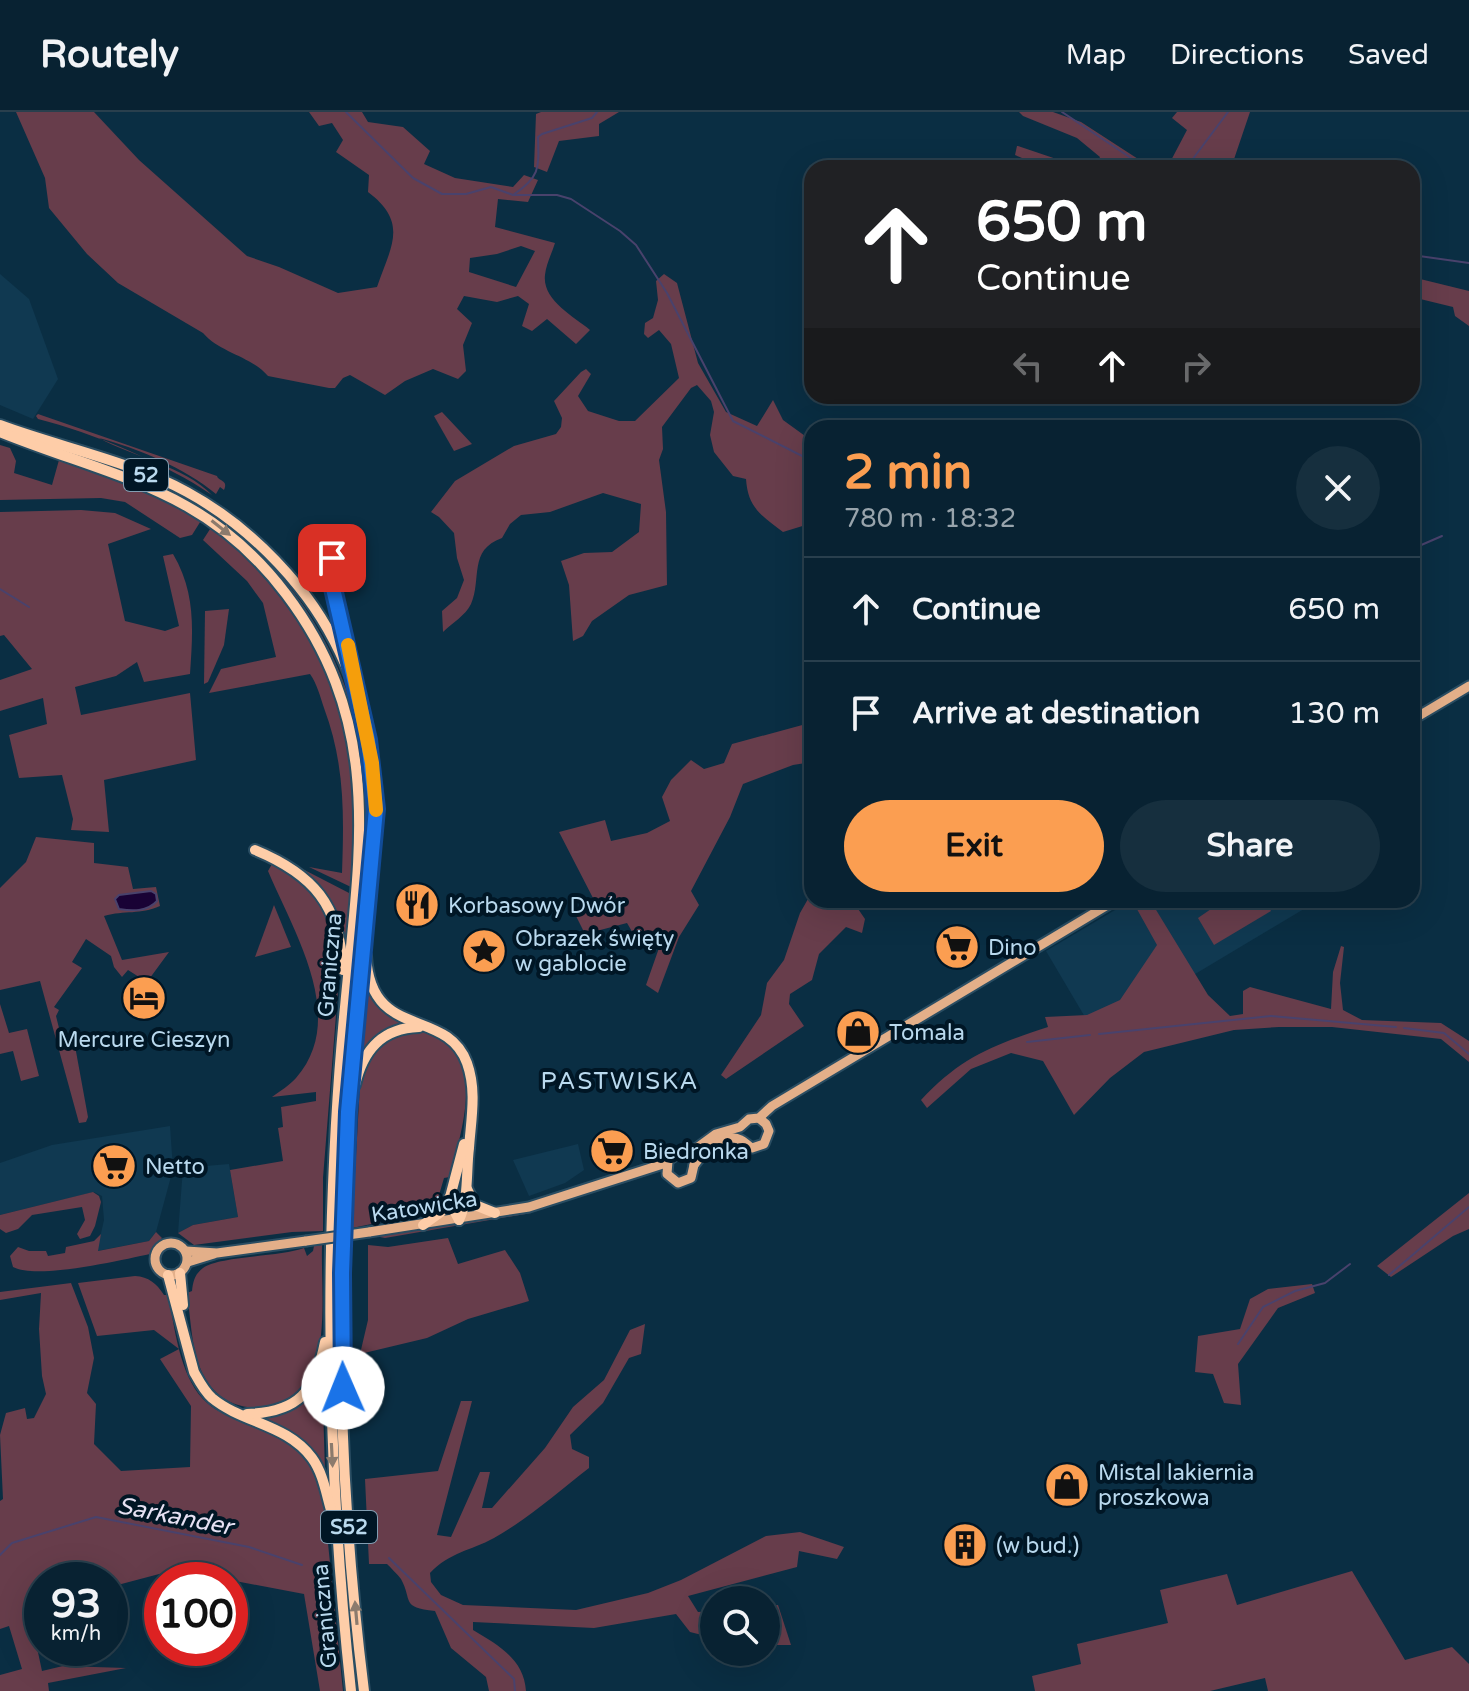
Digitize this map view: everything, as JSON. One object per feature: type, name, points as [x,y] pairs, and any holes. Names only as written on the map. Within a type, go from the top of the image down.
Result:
[{"type":"highway","name":"Graniczna","points":[[0,425],[159,479],[235,523],[272,557],[312,604],[334,640],[356,694],[372,763],[376,809],[348,1112],[342,1273],[344,1437],[364,1691]]},
{"type":"highway","name":"Graniczna","points":[[0,433],[154,487],[221,528],[285,592],[314,637],[344,704],[355,751],[361,803],[335,1144],[330,1321],[336,1527],[351,1691]]},
{"type":"highway","points":[[341,550],[330,559],[329,571],[352,663],[356,694]]},
{"type":"highway","points":[[255,850],[295,869],[313,886],[335,921],[342,943],[345,1004]]},
{"type":"highway","points":[[266,866],[279,860]]},
{"type":"highway","points":[[364,929],[368,974],[377,997],[400,1017],[429,1027],[452,1041],[466,1059],[472,1083],[471,1119],[464,1202],[459,1220]]},
{"type":"highway","points":[[348,1112],[358,1072],[376,1041],[399,1029],[429,1027]]},
{"type":"highway","points":[[423,1225],[441,1212],[450,1197],[471,1119]]},
{"type":"highway","points":[[465,1183],[473,1203],[495,1213]]},
{"type":"highway","points":[[450,1197],[459,1220]]},
{"type":"highway","points":[[184,1331],[185,1263]]},
{"type":"highway","points":[[168,1275],[194,1372],[201,1385],[210,1396],[287,1435],[311,1457],[319,1468],[336,1527]]},
{"type":"highway","points":[[242,1414],[278,1410],[301,1397],[319,1372],[330,1321]]},
{"type":"main road","points":[[1420,715],[1469,686]]},
{"type":"main road","points":[[762,1121],[789,1097],[1103,908]]},
{"type":"main road","points":[[749,1119],[762,1121],[769,1136],[764,1144],[752,1148],[732,1138],[720,1142],[701,1156],[694,1165],[691,1178],[683,1183],[675,1182],[667,1174],[668,1161],[676,1155],[685,1155],[716,1134],[740,1127],[749,1119]]},
{"type":"main road","points":[[740,1127],[741,1140]]},
{"type":"main road","points":[[685,1155],[694,1165]]},
{"type":"main road","name":"Katowicka","points":[[185,1263],[217,1253],[495,1213],[561,1198],[668,1161]]},
{"type":"main road","name":"Katowicka","points":[[632,1174],[667,1174]]},
{"type":"main road","points":[[174,1243],[185,1263],[168,1275],[159,1270],[155,1261],[160,1247],[174,1243]]},
{"type":"shaded area","points":[[16,112],[94,112],[139,160],[247,256],[338,293],[377,287],[393,236],[389,214],[368,192],[369,175],[336,152],[343,140],[332,123],[319,126],[309,112],[362,112],[368,122],[403,127],[430,151],[424,164],[455,178],[513,187],[524,175],[538,180],[528,202],[498,199],[495,227],[555,243],[545,275],[548,292],[560,307],[590,330],[576,344],[547,319],[532,331],[522,326],[529,304],[518,296],[497,302],[464,296],[457,309],[472,323],[463,345],[466,371],[458,379],[433,369],[405,381],[385,395],[350,375],[335,388],[268,376],[118,283],[87,254],[49,208],[45,178]],"holes":[[[521,246],[535,251],[516,287],[469,272],[470,258]]]},
{"type":"shaded area","points":[[619,112],[599,124],[599,136],[559,141],[547,172],[534,167],[536,114]]},
{"type":"shaded area","points":[[1019,112],[1053,112],[1081,122],[1140,160],[1099,160],[1100,157],[1077,138]]},
{"type":"shaded area","points":[[1177,112],[1250,112],[1234,160],[1171,160],[1187,130],[1172,118]]},
{"type":"shaded area","points":[[1017,146],[1059,160],[1027,160],[1015,155]]},
{"type":"shaded area","points":[[0,274],[29,299],[58,379],[33,419],[0,405]]},
{"type":"shaded area","points":[[664,274],[677,283],[698,363],[726,412],[757,426],[773,400],[783,420],[804,435],[804,526],[783,532],[757,510],[747,489],[746,479],[733,476],[714,452],[710,435],[714,412],[711,401],[697,385],[691,388],[662,427],[663,449],[659,460],[666,512],[667,585],[629,595],[592,621],[583,636],[573,641],[569,585],[561,561],[584,553],[612,552],[639,532],[641,504],[603,493],[550,512],[521,515],[510,524],[502,538],[491,543],[480,558],[469,608],[443,632],[442,611],[457,598],[464,580],[454,533],[431,512],[455,481],[514,446],[556,434],[562,418],[554,401],[586,369],[591,374],[578,396],[588,411],[619,421],[635,421],[679,378],[671,344],[659,330],[648,338],[644,334],[645,323],[653,318],[658,300],[656,281]]},
{"type":"shaded area","points":[[1420,279],[1469,291],[1469,326],[1455,316],[1453,307],[1420,299]]},
{"type":"shaded area","points":[[442,412],[472,444],[454,451],[434,416]]},
{"type":"shaded area","points":[[38,414],[217,476],[225,484],[224,490],[220,487],[216,494],[160,460],[129,447],[38,419]]},
{"type":"shaded area","points":[[0,445],[10,448],[16,461],[14,473],[52,485],[59,460],[159,495],[202,519],[192,535],[180,538],[125,502],[101,498],[0,500]]},
{"type":"shaded area","points":[[142,457],[173,469],[200,485],[212,495],[194,483]]},
{"type":"shaded area","points":[[202,505],[241,536],[275,570],[304,607],[328,647],[346,690],[359,735],[367,782],[369,832],[338,1252],[360,1691],[356,1691],[342,1547],[334,1329],[341,1112],[363,855],[364,804],[360,753],[345,694],[316,632],[276,577],[253,552],[200,508]]},
{"type":"shaded area","points":[[81,510],[115,513],[151,529],[108,544],[125,621],[165,631],[179,626],[163,556],[173,554],[186,583],[191,612],[190,674],[144,682],[137,662],[116,676],[75,687],[81,715],[190,693],[196,760],[104,780],[109,832],[71,830],[73,819],[62,775],[19,778],[9,735],[47,724],[43,698],[0,711],[0,680],[32,669],[4,635],[0,636],[0,512]]},
{"type":"shaded area","points":[[212,526],[266,580],[309,640],[325,672],[348,743],[354,782],[351,887],[309,867],[342,873],[343,831],[342,790],[336,749],[320,695],[310,674],[209,693],[221,669],[276,657],[263,603],[247,581],[203,540]]},
{"type":"shaded area","points":[[229,609],[224,645],[208,682],[204,684],[205,611]]},
{"type":"shaded area","points":[[804,725],[804,763],[743,784],[730,817],[691,891],[699,905],[679,937],[658,993],[646,985],[659,948],[652,936],[637,940],[627,923],[585,934],[574,912],[593,898],[559,832],[605,820],[611,841],[647,833],[670,821],[662,797],[671,780],[691,760],[704,769],[724,763],[732,744]]},
{"type":"shaded area","points":[[36,837],[94,843],[94,863],[128,867],[133,889],[156,887],[160,906],[146,911],[104,916],[122,960],[169,952],[147,982],[128,970],[122,977],[114,967],[111,956],[86,939],[72,962],[82,968],[54,1007],[59,1010],[56,1016],[59,1028],[76,1041],[88,1117],[86,1122],[79,1123],[40,981],[0,990],[0,888],[26,862]]},
{"type":"shaded area","points":[[289,862],[351,894],[346,945],[325,898],[310,879]]},
{"type":"shaded area","points":[[272,864],[283,866],[318,896],[337,941],[340,965],[323,1178],[323,1231],[194,1245],[178,1233],[193,1225],[238,1217],[230,1170],[283,1161],[278,1128],[283,1127],[281,1107],[316,1101],[316,1092],[272,1097],[296,1078],[311,1054],[318,1029],[317,1002],[311,974],[268,871]]},
{"type":"shaded area","points":[[151,891],[156,894],[157,901],[144,909],[119,909],[115,899],[119,895]]},
{"type":"shaded area","points":[[274,905],[291,947],[255,957]]},
{"type":"shaded area","points":[[804,906],[857,908],[865,919],[862,933],[846,927],[819,954],[812,980],[790,994],[789,1004],[804,1026],[726,1079],[721,1075],[761,1015],[767,983],[784,960]]},
{"type":"shaded area","points":[[1119,908],[1306,908],[1095,1034],[1046,951]]},
{"type":"shaded area","points":[[1136,908],[1155,908],[1208,995],[1230,1016],[1243,1014],[1243,991],[1250,987],[1331,1009],[1333,972],[1341,946],[1344,947],[1340,983],[1343,1010],[1362,1020],[1441,1023],[1469,1041],[1469,1062],[1441,1039],[1332,1027],[1234,1030],[1144,1052],[1110,1078],[1074,1115],[1043,1061],[1011,1053],[971,1069],[927,1108],[921,1100],[950,1073],[979,1054],[1048,1027],[1045,1017],[1087,1015],[1120,1000],[1157,945]]},
{"type":"shaded area","points":[[1212,908],[1269,908],[1271,911],[1214,945],[1198,918]]},
{"type":"shaded area","points":[[367,988],[382,1009],[406,1023],[379,1033],[361,1054]]},
{"type":"shaded area","points":[[0,1004],[9,1033],[27,1029],[39,1076],[21,1081],[13,1051],[0,1054]]},
{"type":"shaded area","points":[[415,1030],[439,1037],[455,1050],[464,1068],[465,1112],[450,1177],[444,1178],[437,1202],[425,1213],[352,1228],[360,1083],[368,1060],[389,1036]]},
{"type":"shaded area","points":[[170,1126],[173,1169],[156,1232],[149,1241],[97,1251],[104,1220],[102,1196],[94,1192],[0,1215],[0,1163],[52,1145]]},
{"type":"shaded area","points":[[578,1144],[584,1170],[565,1183],[529,1196],[513,1160]]},
{"type":"shaded area","points":[[229,1164],[238,1217],[193,1225],[178,1233],[183,1168]]},
{"type":"shaded area","points":[[93,1192],[101,1202],[90,1236],[80,1239],[77,1234],[85,1220],[82,1207],[32,1215],[18,1229],[6,1233],[0,1229],[0,1215]]},
{"type":"shaded area","points":[[1469,1193],[1469,1229],[1453,1236],[1391,1277],[1377,1266]]},
{"type":"shaded area","points":[[526,1211],[531,1213],[385,1238],[375,1236]]},
{"type":"shaded area","points":[[156,1232],[162,1238],[150,1254],[80,1268],[25,1270],[13,1267],[10,1256],[18,1247],[29,1251],[46,1251],[48,1256],[65,1253],[66,1247],[94,1241],[101,1234],[98,1251],[149,1241]]},
{"type":"shaded area","points":[[448,1238],[458,1264],[505,1250],[520,1273],[529,1301],[468,1319],[427,1338],[360,1354],[368,1320],[368,1245],[388,1247]]},
{"type":"shaded area","points":[[322,1245],[321,1339],[314,1367],[305,1383],[293,1395],[262,1407],[245,1407],[229,1401],[215,1391],[196,1357],[187,1293],[192,1291],[196,1275],[203,1268],[222,1261],[304,1248],[307,1256],[314,1246]]},
{"type":"shaded area","points":[[135,1276],[148,1279],[164,1295],[168,1295],[179,1349],[154,1330],[97,1336],[78,1283]]},
{"type":"shaded area","points":[[71,1283],[88,1327],[94,1358],[87,1393],[96,1404],[94,1444],[121,1471],[190,1467],[191,1406],[160,1359],[179,1349],[188,1376],[207,1403],[220,1412],[281,1439],[310,1466],[323,1494],[343,1691],[320,1691],[304,1594],[248,1583],[248,1562],[144,1562],[144,1578],[128,1582],[128,1562],[24,1562],[24,1666],[41,1666],[42,1671],[63,1666],[126,1668],[48,1683],[49,1691],[0,1691],[0,1675],[22,1669],[9,1626],[0,1629],[0,1501],[3,1499],[0,1435],[6,1413],[25,1408],[27,1419],[34,1418],[46,1394],[39,1329],[41,1293],[0,1300],[0,1292]]},
{"type":"shaded area","points":[[1312,1284],[1315,1293],[1278,1308],[1238,1364],[1241,1405],[1224,1403],[1213,1374],[1195,1372],[1198,1336],[1240,1329],[1250,1299],[1268,1289]]},
{"type":"shaded area","points":[[645,1324],[641,1354],[629,1358],[603,1403],[570,1435],[572,1449],[589,1457],[589,1468],[507,1531],[438,1566],[430,1573],[431,1582],[441,1595],[463,1605],[576,1610],[648,1593],[681,1580],[766,1536],[800,1532],[844,1547],[837,1559],[799,1551],[797,1567],[726,1586],[700,1586],[700,1593],[688,1596],[700,1612],[700,1634],[690,1632],[676,1614],[594,1628],[473,1622],[473,1630],[500,1647],[515,1662],[526,1691],[489,1691],[486,1677],[451,1648],[435,1611],[412,1605],[401,1579],[387,1564],[369,1564],[365,1479],[438,1471],[461,1401],[472,1401],[437,1535],[451,1537],[480,1472],[490,1472],[482,1508],[492,1508],[545,1448],[573,1407],[604,1380],[630,1330]]},
{"type":"shaded area","points":[[322,1373],[325,1471],[316,1457],[260,1418],[296,1403]]},
{"type":"shaded area","points":[[1352,1571],[1405,1660],[1452,1647],[1469,1664],[1469,1691],[1268,1691],[1265,1678],[1210,1691],[1035,1691],[1032,1676],[1081,1664],[1077,1644],[1168,1623],[1160,1590],[1227,1574],[1237,1605]]},
{"type":"shaded area","points":[[780,1611],[791,1645],[780,1645]]},
{"type":"waterway","points":[[346,112],[413,178],[442,194],[466,194],[491,187],[513,195],[528,183],[536,171],[538,137],[592,118],[597,112]]},
{"type":"waterway","points":[[1062,112],[1134,160]]},
{"type":"waterway","points":[[1192,160],[1228,112]]},
{"type":"waterway","points":[[513,195],[557,195],[571,199],[636,245],[667,293],[733,421],[804,457]]},
{"type":"waterway","points":[[1420,256],[1469,263]]},
{"type":"waterway","points":[[1420,546],[1442,536]]},
{"type":"waterway","points":[[0,589],[29,607]]},
{"type":"waterway","points":[[1099,1034],[1271,1016],[1396,1027]]},
{"type":"waterway","points":[[1404,1028],[1444,1033],[1469,1054]]},
{"type":"waterway","points":[[1027,1042],[1090,1035]]},
{"type":"waterway","points":[[1389,1275],[1469,1207]]},
{"type":"waterway","points":[[1238,1344],[1263,1307],[1295,1291],[1325,1283],[1350,1264]]},
{"type":"waterway","name":"Sarkander","points":[[0,1555],[12,1543],[96,1517],[249,1547],[302,1565]]},
{"type":"waterway","name":"Sarkander","points":[[389,1558],[514,1679],[515,1691]]},
{"type":"slow traffic","points":[[348,645],[372,763],[376,810]]},
{"type":"place","name":"Korbasowy Dwór","points":[[417,905]]},
{"type":"place","name":"Dino","points":[[957,947]]},
{"type":"place","name":"Obrazek święty w gablocie","points":[[484,951]]},
{"type":"place","name":"Mercure Cieszyn","points":[[144,998]]},
{"type":"place","name":"Tomala","points":[[858,1032]]},
{"type":"place","name":"Biedronka","points":[[612,1151]]},
{"type":"place","name":"Netto","points":[[114,1166]]},
{"type":"place","name":"Mistal lakiernia proszkowa","points":[[1067,1485]]},
{"type":"place","name":"(w bud.)","points":[[965,1545]]},
{"type":"district","name":"PASTWISKA","points":[[620,1081]]},
{"type":"route","points":[[332,558],[329,571],[368,740],[376,809],[348,1112],[342,1273],[343,1388]]}]
